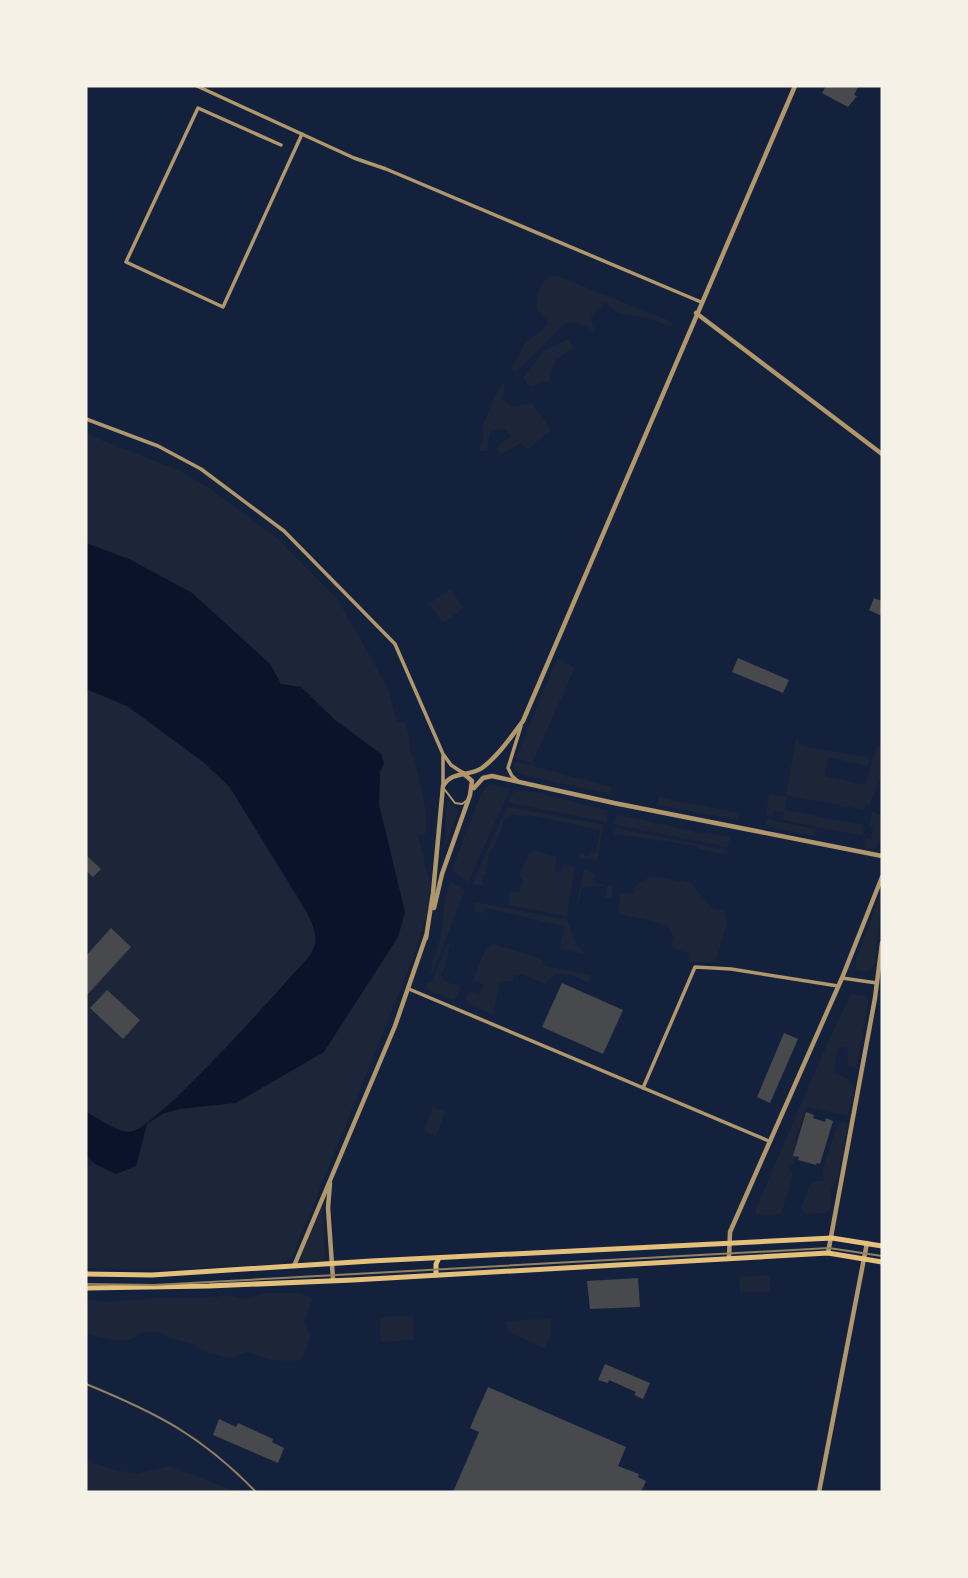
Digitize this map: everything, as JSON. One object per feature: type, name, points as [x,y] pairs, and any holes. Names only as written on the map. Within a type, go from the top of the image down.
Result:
[{"type":"main road","points":[[86,1274],[152,1275],[832,1238],[882,1246]]},
{"type":"main road","points":[[86,1288],[209,1286],[828,1253],[882,1262]]},
{"type":"main road","points":[[436,1275],[439,1258]]},
{"type":"street","points":[[197,86],[354,159],[386,169],[701,302]]},
{"type":"street","points":[[520,782],[512,776],[508,768],[523,721],[696,313],[796,86]]},
{"type":"street","points":[[281,145],[198,108],[126,261],[223,307],[302,134]]},
{"type":"street","points":[[696,313],[882,454]]},
{"type":"street","points":[[86,419],[158,446],[201,469],[284,531],[395,644],[443,754],[451,765],[472,781],[470,795],[409,989],[294,1267]]},
{"type":"street","points":[[443,786],[452,776],[478,771],[488,763],[523,721]]},
{"type":"street","points":[[426,938],[443,786],[443,754]]},
{"type":"street","points":[[470,795],[483,778],[492,776],[882,856]]},
{"type":"street","points":[[729,1258],[730,1232],[842,978],[882,877]]},
{"type":"street","points":[[828,1253],[876,994],[882,943]]},
{"type":"street","points":[[643,1088],[695,967],[743,971],[838,986]]},
{"type":"street","points":[[842,978],[877,983]]},
{"type":"street","points":[[409,989],[769,1141]]},
{"type":"street","points":[[876,994],[882,995]]},
{"type":"street","points":[[331,1179],[328,1208],[333,1279]]},
{"type":"street","points":[[819,1492],[867,1243]]},
{"type":"lane","points":[[443,786],[455,803],[462,804],[470,795]]},
{"type":"shaded area","points":[[555,275],[672,323],[670,327],[649,318],[619,314],[605,302],[591,317],[594,331],[576,322],[564,324],[517,371],[511,370],[525,343],[548,325],[548,321],[537,310],[537,299],[539,288],[545,280]]},
{"type":"shaded area","points":[[568,339],[574,348],[556,359],[549,381],[530,387],[523,378],[545,350]]},
{"type":"shaded area","points":[[505,383],[503,400],[511,407],[532,403],[551,430],[528,449],[521,443],[502,454],[496,448],[511,436],[505,429],[494,430],[490,434],[487,451],[479,451],[484,434],[481,429],[500,386]]},
{"type":"shaded area","points":[[86,434],[180,471],[209,488],[277,538],[338,600],[387,686],[397,721],[404,722],[408,731],[410,749],[415,760],[426,812],[426,833],[418,836],[430,884],[427,913],[414,956],[292,1257],[284,1264],[150,1270],[86,1268],[86,1167],[95,1164],[116,1174],[136,1166],[147,1124],[162,1114],[324,1052],[405,912],[379,805],[381,754],[335,720],[301,687],[281,684],[270,664],[192,593],[129,559],[86,543]]},
{"type":"shaded area","points":[[86,543],[129,559],[192,593],[270,664],[281,684],[301,687],[335,720],[381,754],[384,764],[380,771],[379,805],[405,912],[398,937],[324,1052],[236,1103],[180,1109],[162,1114],[147,1124],[136,1166],[116,1174],[95,1164],[86,1154],[86,1112],[125,1131],[130,1132],[144,1125],[191,1084],[307,959],[314,946],[315,933],[304,907],[229,786],[202,761],[127,706],[86,689]]},
{"type":"shaded area","points":[[450,589],[464,608],[443,623],[429,604]]},
{"type":"shaded area","points":[[557,659],[575,667],[532,763],[516,758]]},
{"type":"shaded area","points":[[86,689],[127,706],[202,761],[229,786],[314,926],[317,942],[314,951],[193,1081],[144,1125],[130,1132],[113,1127],[86,1112]]},
{"type":"shaded area","points":[[796,739],[803,746],[871,758],[868,766],[828,757],[825,776],[865,785],[877,746],[882,746],[882,773],[869,806],[853,801],[865,805],[864,810],[786,795]]},
{"type":"shaded area","points":[[514,761],[612,787],[611,794],[522,775],[513,770]]},
{"type":"shaded area","points":[[491,785],[510,789],[468,882],[454,871],[453,867],[479,799],[486,787]]},
{"type":"shaded area","points":[[515,789],[608,811],[607,822],[511,803],[509,801]]},
{"type":"shaded area","points":[[769,794],[787,797],[785,810],[864,825],[863,836],[783,820],[784,812],[774,811],[772,816],[766,814]]},
{"type":"shaded area","points":[[447,797],[452,806],[459,809],[444,851]]},
{"type":"shaded area","points":[[658,797],[740,813],[738,820],[657,805]]},
{"type":"shaded area","points":[[510,807],[604,825],[597,860],[580,858],[580,854],[588,856],[589,853],[596,853],[600,830],[528,815],[510,814],[490,851],[485,874],[482,876],[483,886],[472,884],[506,809]]},
{"type":"shaded area","points":[[872,811],[882,816],[882,841],[879,841],[875,849],[864,848],[865,838],[874,840],[871,838],[873,827],[869,826]]},
{"type":"shaded area","points":[[617,814],[730,837],[728,847],[613,824]]},
{"type":"shaded area","points":[[767,819],[816,829],[814,836],[765,826]]},
{"type":"shaded area","points":[[615,828],[728,850],[726,855],[699,849],[698,846],[614,834]]},
{"type":"shaded area","points":[[533,850],[557,857],[555,871],[561,872],[563,863],[575,868],[567,916],[508,905],[510,890],[520,892],[523,880],[519,875]]},
{"type":"shaded area","points":[[584,869],[595,874],[593,883],[612,887],[612,899],[605,898],[607,887],[593,885],[582,888],[579,903],[577,902]]},
{"type":"shaded area","points":[[651,876],[691,883],[712,908],[724,911],[727,924],[715,962],[689,962],[688,953],[674,949],[671,945],[673,936],[667,925],[621,914],[618,909],[621,893],[634,894],[635,886]]},
{"type":"shaded area","points":[[450,882],[465,890],[432,974],[429,974],[441,935]]},
{"type":"shaded area","points":[[882,889],[875,964],[869,972],[857,971],[855,963]]},
{"type":"shaded area","points":[[475,902],[567,920],[576,944],[586,955],[560,949],[564,926],[485,908],[484,913],[474,912]]},
{"type":"shaded area","points":[[447,944],[450,944],[441,974],[443,981],[460,986],[456,997],[452,999],[426,989]]},
{"type":"shaded area","points":[[493,944],[540,958],[546,966],[592,975],[589,983],[571,975],[555,974],[545,984],[522,974],[513,974],[513,981],[500,981],[493,1015],[465,1001],[469,991],[479,995],[484,985],[473,981],[485,950]]},
{"type":"shaded area","points":[[851,994],[864,996],[868,1000],[868,1006],[856,1068],[848,1066],[847,1046],[841,1046],[837,1051],[834,1073],[847,1078],[854,1088],[848,1116],[807,1107],[795,1141],[797,1148],[794,1163],[790,1168],[793,1177],[781,1214],[757,1215],[755,1211]]},
{"type":"shaded area","points":[[433,1107],[445,1112],[436,1136],[424,1131]]},
{"type":"shaded area","points":[[838,1124],[847,1124],[847,1128],[838,1177],[831,1190],[830,1210],[825,1213],[806,1214],[801,1208],[810,1185],[815,1181],[824,1181],[822,1171]]},
{"type":"shaded area","points":[[321,1208],[325,1258],[317,1262],[307,1262],[302,1259],[302,1253]]},
{"type":"shaded area","points":[[770,1275],[770,1292],[740,1293],[739,1277]]},
{"type":"shaded area","points":[[265,1293],[300,1293],[312,1298],[304,1323],[311,1333],[300,1360],[280,1361],[247,1352],[232,1358],[207,1353],[193,1344],[168,1338],[161,1332],[141,1333],[130,1340],[118,1341],[86,1334],[86,1299],[105,1302],[154,1298],[212,1298],[225,1295],[242,1299]]},
{"type":"shaded area","points":[[413,1315],[414,1340],[381,1342],[380,1317]]},
{"type":"shaded area","points":[[551,1318],[551,1334],[545,1349],[507,1331],[507,1321]]},
{"type":"shaded area","points":[[86,1460],[134,1474],[170,1466],[229,1489],[245,1492],[86,1492]]},
{"type":"building","points":[[826,86],[855,86],[858,87],[854,95],[857,96],[848,107],[822,93]]},
{"type":"building","points":[[874,598],[882,601],[882,616],[869,610]]},
{"type":"building","points":[[738,658],[789,680],[783,693],[732,672]]},
{"type":"building","points":[[86,855],[101,869],[93,877],[86,871]]},
{"type":"building","points":[[111,928],[131,947],[86,996],[86,956]]},
{"type":"building","points":[[562,983],[623,1010],[603,1054],[542,1027]]},
{"type":"building","points":[[107,990],[140,1020],[123,1039],[90,1008]]},
{"type":"building","points":[[784,1033],[798,1039],[770,1103],[757,1097]]},
{"type":"building","points":[[806,1112],[825,1122],[826,1118],[833,1121],[820,1164],[816,1165],[793,1156]]},
{"type":"building","points":[[638,1278],[640,1307],[590,1309],[587,1281]]},
{"type":"building","points":[[605,1364],[650,1383],[643,1399],[634,1395],[636,1392],[609,1380],[608,1383],[598,1380]]},
{"type":"building","points":[[488,1387],[626,1447],[618,1466],[639,1474],[638,1477],[646,1481],[641,1492],[453,1492],[479,1432],[470,1428]]},
{"type":"building","points":[[219,1419],[236,1427],[238,1423],[273,1439],[272,1442],[284,1448],[278,1463],[213,1435]]},
{"type":"tram line","points":[[86,1284],[154,1285],[829,1248],[882,1256]]},
{"type":"railway","points":[[86,1384],[135,1405],[177,1428],[217,1456],[256,1492]]}]
